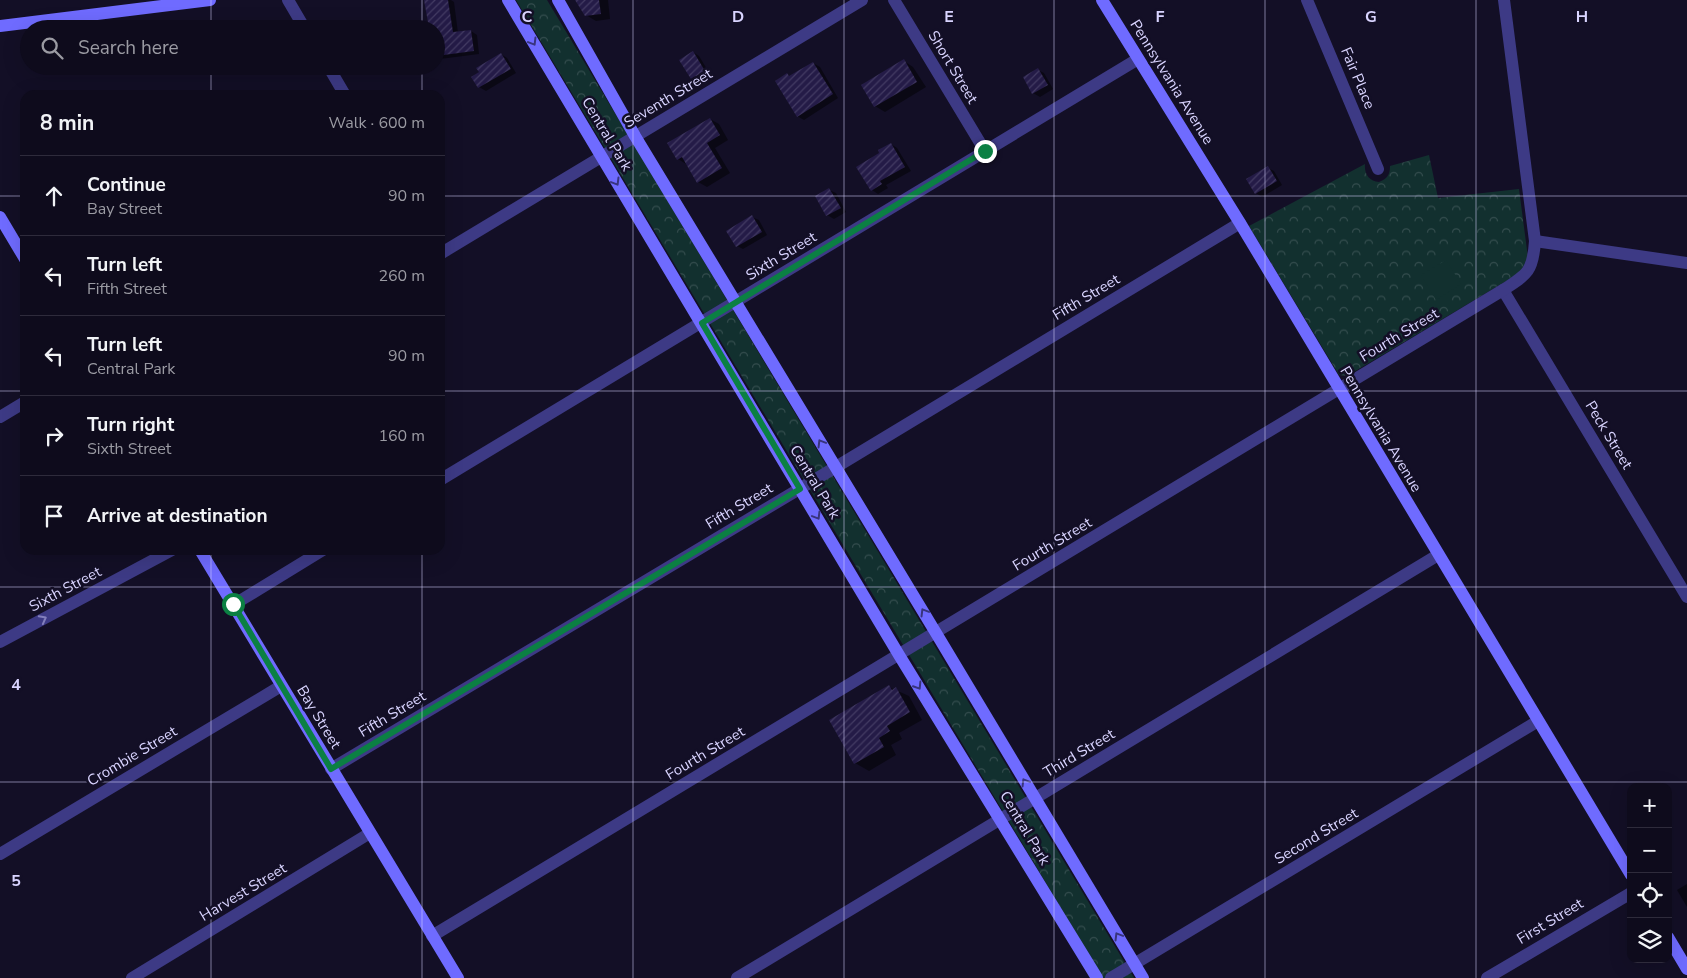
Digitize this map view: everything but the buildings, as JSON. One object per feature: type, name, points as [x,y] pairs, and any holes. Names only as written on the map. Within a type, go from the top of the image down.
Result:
[{"type":"main road","points":[[39,20],[143,4],[210,0]]},
{"type":"main road","name":"Central Park","points":[[508,0],[899,655],[1097,978]]},
{"type":"main road","name":"Central Park","points":[[558,0],[635,136],[1142,978]]},
{"type":"main road","name":"Pennsylvania Avenue","points":[[1102,0],[1240,223],[1629,873]]},
{"type":"main road","points":[[0,26],[20,23]]},
{"type":"main road","points":[[0,217],[20,251]]},
{"type":"main road","name":"Bay Street","points":[[203,555],[458,978]]},
{"type":"main road","points":[[1672,945],[1687,969]]},
{"type":"street","points":[[288,0],[300,20]]},
{"type":"street","name":"Seventh Street","points":[[445,250],[862,0]]},
{"type":"street","name":"Short Street","points":[[894,0],[985,151]]},
{"type":"street","name":"Fair Place","points":[[1307,0],[1378,169]]},
{"type":"street","points":[[1504,0],[1535,241],[1687,263]]},
{"type":"street","name":"Sixth Street","points":[[445,477],[1138,59]]},
{"type":"street","points":[[332,75],[338,90]]},
{"type":"street","name":"Fifth Street","points":[[331,769],[836,468],[1240,223]]},
{"type":"street","name":"Fourth Street","points":[[432,936],[1503,290],[1527,273],[1532,264],[1535,241]]},
{"type":"street","name":"Peck Street","points":[[1503,290],[1687,597]]},
{"type":"street","points":[[0,417],[20,405]]},
{"type":"street","name":"Third Street","points":[[737,978],[1438,554]]},
{"type":"street","name":"Sixth Street","points":[[0,642],[163,555]]},
{"type":"street","points":[[233,604],[316,555]]},
{"type":"street","name":"Crombie Street","points":[[0,854],[281,686]]},
{"type":"street","name":"Second Street","points":[[1111,978],[1538,721]]},
{"type":"street","name":"Harvest Street","points":[[132,978],[370,833]]},
{"type":"street","name":"First Street","points":[[1487,978],[1627,895]]},
{"type":"green space","points":[[516,0],[547,0],[1134,978],[1103,978]]},
{"type":"green space","points":[[1429,155],[1438,198],[1519,189],[1528,258],[1523,271],[1347,376],[1339,375],[1249,226],[1365,164],[1365,171],[1368,176],[1372,180],[1379,182],[1388,176],[1390,166]]},
{"type":"green space","points":[[1446,260],[1461,284],[1436,300],[1421,275]]},
{"type":"route","points":[[233,604],[331,769],[800,489],[702,323],[985,151]]}]
